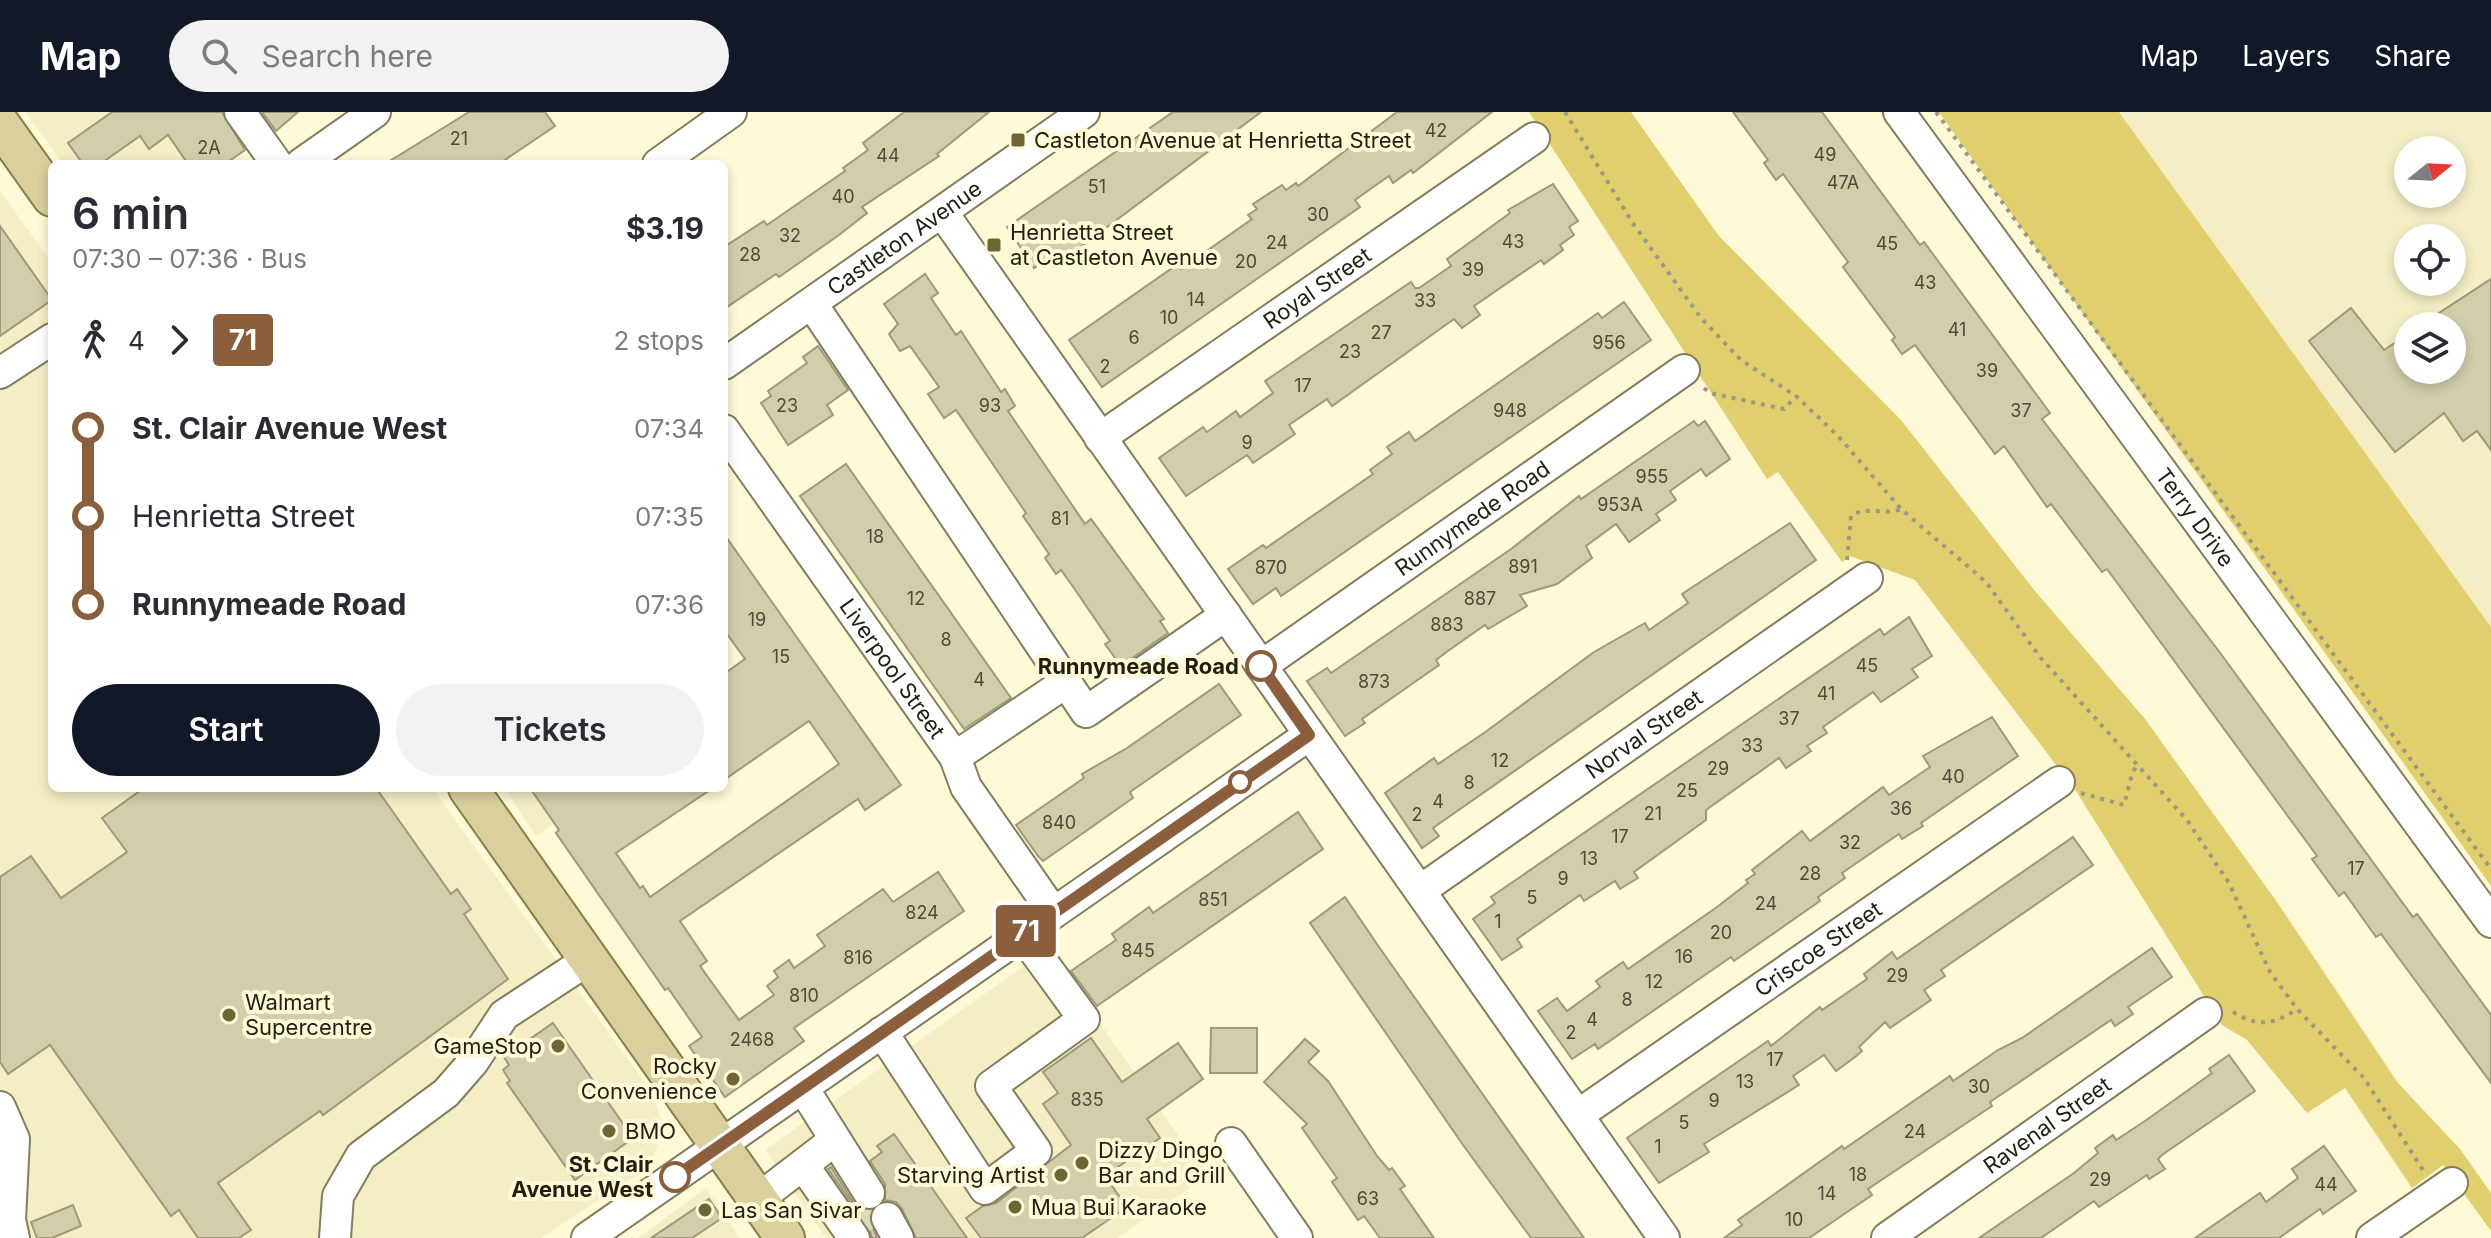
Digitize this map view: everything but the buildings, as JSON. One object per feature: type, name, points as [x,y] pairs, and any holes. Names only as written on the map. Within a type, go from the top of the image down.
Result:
[{"type":"main road","points":[[0,124],[48,191]]},
{"type":"main road","points":[[471,792],[785,1238]]},
{"type":"street","points":[[240,112],[274,160]]},
{"type":"street","points":[[307,160],[375,112]]},
{"type":"street","points":[[664,160],[731,112]]},
{"type":"street","name":"Castleton Avenue","points":[[728,361],[1084,112]]},
{"type":"street","name":"Terry Drive","points":[[1899,112],[2491,922]]},
{"type":"street","name":"Royal Street","points":[[1100,438],[1534,138]]},
{"type":"street","points":[[942,212],[1664,1238]]},
{"type":"street","points":[[812,304],[1086,712],[1226,615]]},
{"type":"street","points":[[0,373],[48,342]]},
{"type":"street","name":"Runnymede Road","points":[[1261,666],[1692,378]]},
{"type":"street","name":"Liverpool Street","points":[[728,436],[955,757],[966,787],[1053,912]]},
{"type":"street","name":"Norval Street","points":[[1421,890],[1857,572]]},
{"type":"street","points":[[955,757],[1065,683]]},
{"type":"street","points":[[587,1238],[1309,735]]},
{"type":"street","name":"Criscoe Street","points":[[1578,1115],[2067,787]]},
{"type":"street","points":[[882,1032],[985,1189],[1036,1151],[991,1086],[1084,1019],[1022,934]]},
{"type":"street","points":[[335,1238],[338,1196],[361,1156],[446,1093],[473,1062],[504,1015],[588,960]]},
{"type":"street","name":"Ravenal Street","points":[[1887,1238],[2218,1011]]},
{"type":"street","points":[[803,1088],[835,1140],[847,1191],[850,1231]]},
{"type":"street","points":[[0,1107],[14,1139],[10,1220],[14,1238]]},
{"type":"street","points":[[758,1199],[835,1140]]},
{"type":"street","points":[[1231,1143],[1297,1238]]},
{"type":"street","points":[[803,1165],[847,1191]]},
{"type":"street","points":[[2372,1238],[2445,1187]]},
{"type":"path","points":[[1565,112],[1632,222],[1701,318],[1741,360],[1796,396],[1838,436],[1901,509],[1986,582],[2040,657],[2187,820],[2229,883],[2270,972],[2297,1009],[2364,1078],[2407,1149],[2445,1187]]},
{"type":"path","points":[[1936,112],[2491,869]]},
{"type":"path","points":[[1692,378],[1710,393],[1784,409],[1796,396]]},
{"type":"path","points":[[1857,572],[1851,516],[1863,510],[1884,512],[1901,509]]},
{"type":"path","points":[[2067,787],[2124,805],[2133,771],[2138,765]]},
{"type":"path","points":[[2218,1011],[2270,1023],[2297,1009]]},
{"type":"shaded area","points":[[25,112],[191,112],[191,160],[60,160]]},
{"type":"shaded area","points":[[1529,112],[1631,112],[1719,236],[1901,420],[2035,591],[2145,719],[2277,902],[2398,1083],[2460,1149],[2491,1193],[2491,1231],[2443,1165],[2412,1188],[2345,1088],[2307,1113],[2247,1040],[2222,1025],[2076,791],[1915,580],[1850,556],[1842,562],[1778,472],[1767,479]]},
{"type":"shaded area","points":[[1939,112],[2119,112],[2491,627],[2491,886]]},
{"type":"shaded area","points":[[2119,112],[2491,112],[2491,627]]},
{"type":"shaded area","points":[[0,191],[48,257],[48,792],[435,792],[653,1094],[663,1125],[651,1166],[541,1238],[0,1238]]},
{"type":"shaded area","points":[[507,792],[600,792],[536,836]]},
{"type":"shaded area","points":[[1048,949],[1207,1176],[1117,1238],[826,1238],[765,1150]]},
{"type":"shaded area","points":[[706,1188],[740,1238],[638,1238]]},
{"type":"tunnel","points":[[851,1226],[878,1206]]},
{"type":"bus line","name":"71","points":[[675,1177],[1309,735],[1261,666]]},
{"type":"place","name":"Castleton Avenue at Henrietta Street","points":[[1018,140]]},
{"type":"place","name":"Henrietta Street at Castleton Avenue","points":[[994,245]]},
{"type":"place","name":"Runnymeade Road","points":[[1261,666]]},
{"type":"place","name":"Walmart Supercentre","points":[[229,1015]]},
{"type":"place","name":"GameStop","points":[[558,1046]]},
{"type":"place","name":"Rocky Convenience","points":[[733,1079]]},
{"type":"place","name":"BMO","points":[[609,1131]]},
{"type":"place","name":"Dizzy Dingo Bar and Grill","points":[[1082,1163]]},
{"type":"place","name":"Starving Artist","points":[[1061,1175]]},
{"type":"place","name":"St. Clair Avenue West","points":[[675,1177]]},
{"type":"place","name":"Mua Bui Karaoke","points":[[1015,1207]]},
{"type":"place","name":"Las San Sivar","points":[[705,1210]]}]
